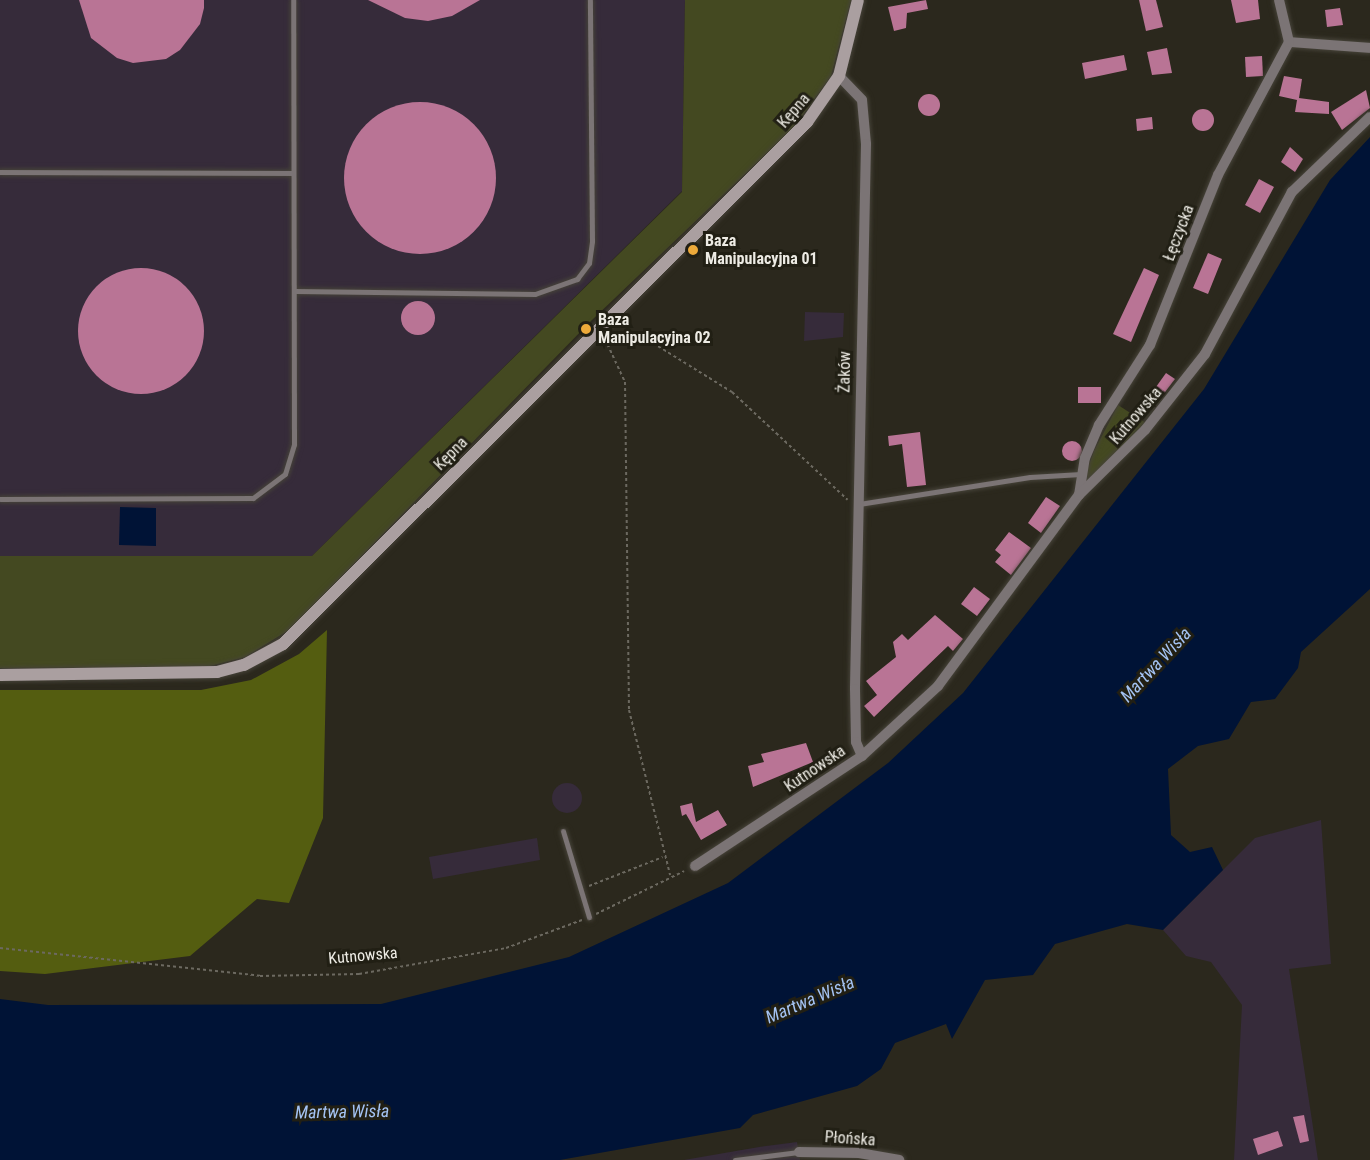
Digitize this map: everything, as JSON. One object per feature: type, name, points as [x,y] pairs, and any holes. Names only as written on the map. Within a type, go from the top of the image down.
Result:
[{"type":"street","points":[[839,76],[858,0]]},
{"type":"street","points":[[1279,0],[1289,42],[1370,48]]},
{"type":"street","name":"Łęczycka","points":[[1079,495],[1082,474],[1099,425],[1150,345],[1218,175],[1289,42]]},
{"type":"street","name":"Kępna","points":[[0,675],[188,675],[216,672],[264,656],[300,629],[601,334],[807,122],[839,76]]},
{"type":"street","name":"Żaków","points":[[839,76],[862,100],[866,144],[855,733],[862,756]]},
{"type":"street","name":"Kutnowska","points":[[695,866],[862,756],[938,686],[1079,495],[1145,430],[1205,354],[1292,192],[1370,117]]},
{"type":"street","name":"Płońska","points":[[799,1152],[859,1153],[899,1160]]},
{"type":"lane","points":[[0,499],[244,498],[268,491],[285,474],[293,452],[295,291],[293,0]]},
{"type":"lane","points":[[295,291],[535,294],[577,279],[589,263],[592,241],[590,0]]},
{"type":"lane","points":[[0,172],[293,173]]},
{"type":"lane","points":[[859,504],[1030,477],[1082,474]]},
{"type":"lane","points":[[563,831],[589,917]]},
{"type":"lane","points":[[735,1160],[799,1152]]},
{"type":"path","points":[[601,334],[624,334],[648,340],[732,392],[859,504]]},
{"type":"path","points":[[601,334],[617,354],[625,382],[629,710],[663,857],[670,875]]},
{"type":"path","points":[[581,889],[663,857]]},
{"type":"path","name":"Kutnowska","points":[[0,948],[260,976],[359,974],[506,948],[644,894],[670,875],[695,866]]},
{"type":"shaded area","points":[[0,0],[685,0],[682,191],[312,556],[0,556]]},
{"type":"shaded area","points":[[805,312],[844,313],[843,337],[804,341]]},
{"type":"shaded area","points":[[567,783],[573,784],[581,792],[581,804],[573,812],[567,813],[561,812],[553,804],[552,798],[553,792],[561,784]]},
{"type":"shaded area","points":[[1321,820],[1331,964],[1289,969],[1318,1160],[1234,1160],[1242,1005],[1211,962],[1186,956],[1163,930],[1255,838]]},
{"type":"shaded area","points":[[537,838],[540,860],[433,879],[429,857]]},
{"type":"shaded area","points":[[797,1142],[800,1160],[684,1160],[759,1147]]},
{"type":"green space","points":[[685,0],[851,0],[831,76],[794,127],[591,321],[289,630],[245,657],[206,667],[0,668],[0,556],[312,556],[682,192]]},
{"type":"green space","points":[[1118,405],[1146,423],[1091,484],[1084,479],[1094,451]]},
{"type":"green space","points":[[327,630],[323,818],[289,903],[257,899],[190,956],[45,974],[0,971],[0,690],[201,690],[251,680],[299,654]]},
{"type":"water","name":"Martwa Wisła","points":[[1370,137],[1370,589],[1301,652],[1298,668],[1275,699],[1251,702],[1229,739],[1198,746],[1168,769],[1171,835],[1190,852],[1212,847],[1223,870],[1163,930],[1127,924],[1055,944],[1033,975],[985,980],[952,1039],[946,1024],[895,1043],[881,1069],[857,1086],[753,1115],[740,1128],[560,1160],[0,1160],[0,999],[48,1005],[381,1004],[569,957],[728,883],[888,763],[963,693],[1204,389],[1330,180]]},
{"type":"water","points":[[120,507],[156,508],[156,546],[119,545]]},
{"type":"building","points":[[79,0],[204,0],[204,8],[200,24],[180,50],[166,59],[133,63],[117,58],[91,38]]},
{"type":"building","points":[[368,0],[480,0],[452,16],[428,21],[405,18]]},
{"type":"building","points":[[926,0],[928,9],[907,13],[906,28],[894,31],[888,7]]},
{"type":"building","points":[[1139,0],[1156,0],[1163,27],[1146,31]]},
{"type":"building","points":[[1231,0],[1258,0],[1260,19],[1236,23]]},
{"type":"building","points":[[1340,8],[1343,25],[1327,27],[1325,10]]},
{"type":"building","points":[[1167,48],[1172,73],[1152,75],[1147,52]]},
{"type":"building","points":[[1124,55],[1127,70],[1085,79],[1082,63]]},
{"type":"building","points":[[1262,56],[1263,76],[1246,77],[1245,57]]},
{"type":"building","points":[[1284,76],[1302,79],[1299,98],[1329,102],[1329,114],[1295,112],[1297,100],[1279,96]]},
{"type":"building","points":[[1366,90],[1370,108],[1342,130],[1331,112]]},
{"type":"building","points":[[925,94],[933,94],[940,101],[940,109],[933,116],[925,116],[918,109],[918,101]]},
{"type":"building","points":[[420,102],[449,108],[474,124],[490,149],[496,178],[490,207],[474,232],[449,248],[420,254],[391,248],[366,232],[350,207],[344,178],[350,149],[366,124],[391,108]]},
{"type":"building","points":[[1199,109],[1207,109],[1214,116],[1214,124],[1207,131],[1199,131],[1192,124],[1192,116]]},
{"type":"building","points":[[1152,117],[1153,129],[1137,131],[1136,119]]},
{"type":"building","points":[[1290,147],[1303,159],[1295,172],[1281,162]]},
{"type":"building","points":[[1259,179],[1274,187],[1260,213],[1245,205]]},
{"type":"building","points":[[1208,253],[1222,259],[1208,294],[1193,288]]},
{"type":"building","points":[[141,268],[165,273],[186,286],[199,307],[204,331],[199,355],[186,376],[165,389],[141,394],[117,389],[96,376],[83,355],[78,331],[83,307],[96,286],[117,273]]},
{"type":"building","points":[[1144,268],[1159,275],[1131,342],[1113,334]]},
{"type":"building","points":[[418,301],[430,306],[435,318],[430,330],[418,335],[406,330],[401,318],[406,306]]},
{"type":"building","points":[[1166,373],[1175,379],[1159,400],[1151,394]]},
{"type":"building","points":[[1078,387],[1101,387],[1101,403],[1078,403]]},
{"type":"building","points":[[920,432],[926,485],[907,487],[902,444],[889,446],[888,436]]},
{"type":"building","points":[[1068,441],[1076,441],[1082,447],[1082,455],[1076,461],[1068,461],[1062,455],[1062,447]]},
{"type":"building","points":[[1046,497],[1060,506],[1041,533],[1028,523]]},
{"type":"building","points":[[1009,532],[1031,548],[1011,575],[995,562],[1001,555],[995,550]]},
{"type":"building","points":[[974,587],[990,599],[977,616],[961,604]]},
{"type":"building","points":[[935,615],[963,639],[953,651],[948,646],[874,717],[864,706],[877,695],[866,681],[896,657],[893,642],[902,634],[908,640]]},
{"type":"building","points":[[806,743],[813,762],[753,787],[748,766],[764,762],[761,754]]},
{"type":"building","points":[[692,803],[696,822],[718,810],[727,825],[701,840],[686,814],[682,816],[680,806]]},
{"type":"building","points":[[1304,1115],[1309,1141],[1300,1143],[1293,1117]]},
{"type":"building","points":[[1278,1131],[1283,1146],[1258,1155],[1253,1139]]},
{"type":"place","name":"Baza Manipulacyjna 01","points":[[693,250]]},
{"type":"place","name":"Baza Manipulacyjna 02","points":[[586,329]]}]
